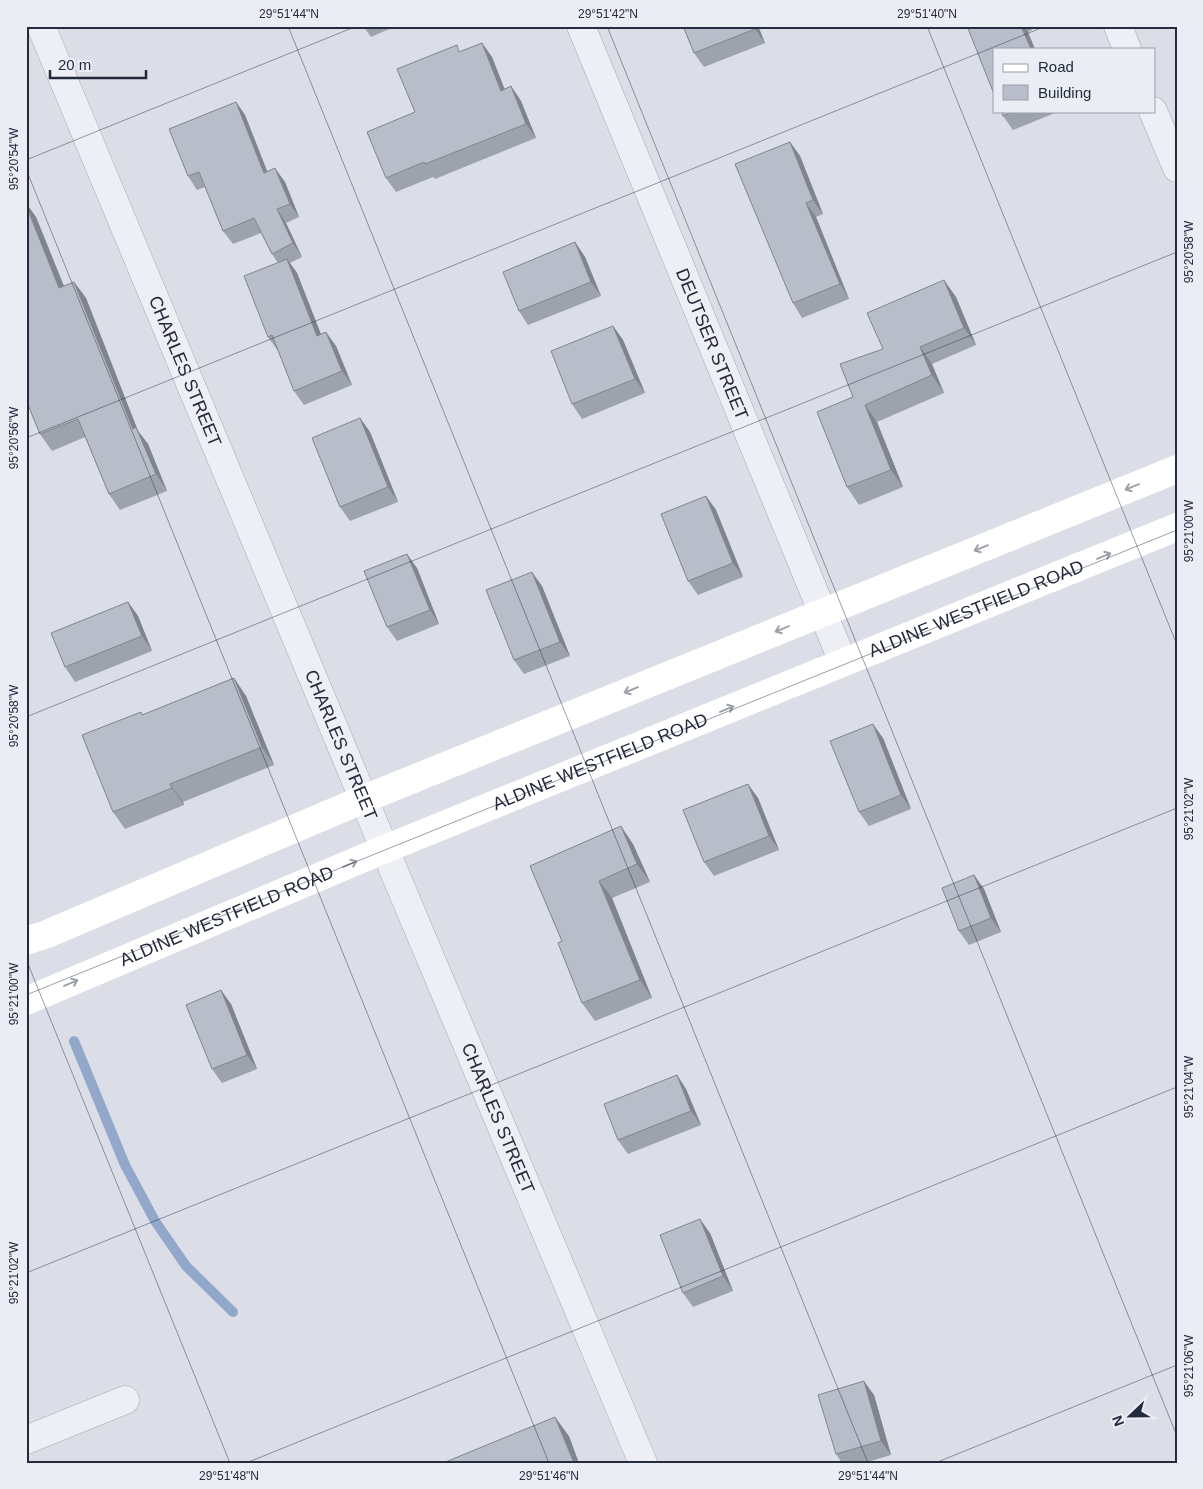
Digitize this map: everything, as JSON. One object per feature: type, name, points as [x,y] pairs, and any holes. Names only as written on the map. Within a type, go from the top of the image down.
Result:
[{"type":"main road","points":[[26,941],[48,934],[364,799],[1177,468]]},
{"type":"main road","name":"ALDINE WESTFIELD ROAD","points":[[26,1001],[385,849],[1177,527]]},
{"type":"street","name":"CHARLES STREET","points":[[41,26],[643,1463]]},
{"type":"street","name":"DEUTSER STREET","points":[[581,26],[843,662]]},
{"type":"street","points":[[1118,26],[1127,48]]},
{"type":"street","points":[[1153,112],[1177,168]]},
{"type":"street","points":[[26,1440],[125,1400]]},
{"type":"building","points":[[683,26],[754,26],[755,29],[694,53]]},
{"type":"building","points":[[967,26],[1021,26],[1031,48],[993,48],[993,91]]},
{"type":"building","points":[[482,43],[501,91],[511,86],[526,124],[386,178],[367,132],[415,112],[397,69],[457,45],[459,52]]},
{"type":"building","points":[[236,102],[264,173],[275,168],[290,204],[277,209],[293,243],[272,254],[254,218],[223,231],[199,172],[188,176],[169,129]]},
{"type":"building","points":[[1001,112],[1013,112],[1003,116]]},
{"type":"building","points":[[790,142],[813,200],[806,203],[840,284],[793,303],[735,164]]},
{"type":"building","points":[[26,205],[59,288],[74,282],[133,429],[136,427],[156,474],[109,494],[78,419],[40,434],[26,400]]},
{"type":"building","points":[[575,242],[591,282],[519,311],[503,272]]},
{"type":"building","points":[[287,259],[317,336],[326,332],[342,371],[294,391],[272,335],[268,337],[244,276]]},
{"type":"building","points":[[944,280],[964,328],[920,347],[932,375],[865,405],[891,470],[847,487],[817,412],[853,397],[840,364],[883,349],[867,313]]},
{"type":"building","points":[[613,326],[635,379],[572,404],[551,351]]},
{"type":"building","points":[[360,418],[388,487],[340,507],[312,438]]},
{"type":"building","points":[[706,496],[733,563],[688,581],[661,514]]},
{"type":"building","points":[[407,554],[430,610],[387,627],[364,571]]},
{"type":"building","points":[[532,572],[560,642],[514,660],[486,590]]},
{"type":"building","points":[[128,602],[142,636],[65,667],[51,633]]},
{"type":"building","points":[[234,678],[262,747],[170,784],[172,788],[113,812],[82,735],[141,712],[142,715]]},
{"type":"building","points":[[873,724],[901,795],[859,812],[830,741]]},
{"type":"building","points":[[748,784],[769,836],[704,862],[683,810]]},
{"type":"building","points":[[621,826],[637,864],[599,881],[640,980],[582,1003],[558,943],[562,941],[530,866]]},
{"type":"building","points":[[974,875],[991,918],[959,931],[942,888]]},
{"type":"building","points":[[221,990],[247,1055],[212,1069],[186,1005]]},
{"type":"building","points":[[677,1075],[691,1111],[618,1140],[604,1104]]},
{"type":"building","points":[[700,1219],[723,1276],[683,1293],[660,1235]]},
{"type":"building","points":[[864,1381],[881,1441],[836,1454],[818,1395]]},
{"type":"building","points":[[555,1417],[574,1463],[443,1463]]},
{"type":"waterway","points":[[74,1041],[125,1165],[155,1221],[186,1266],[233,1312]]}]
